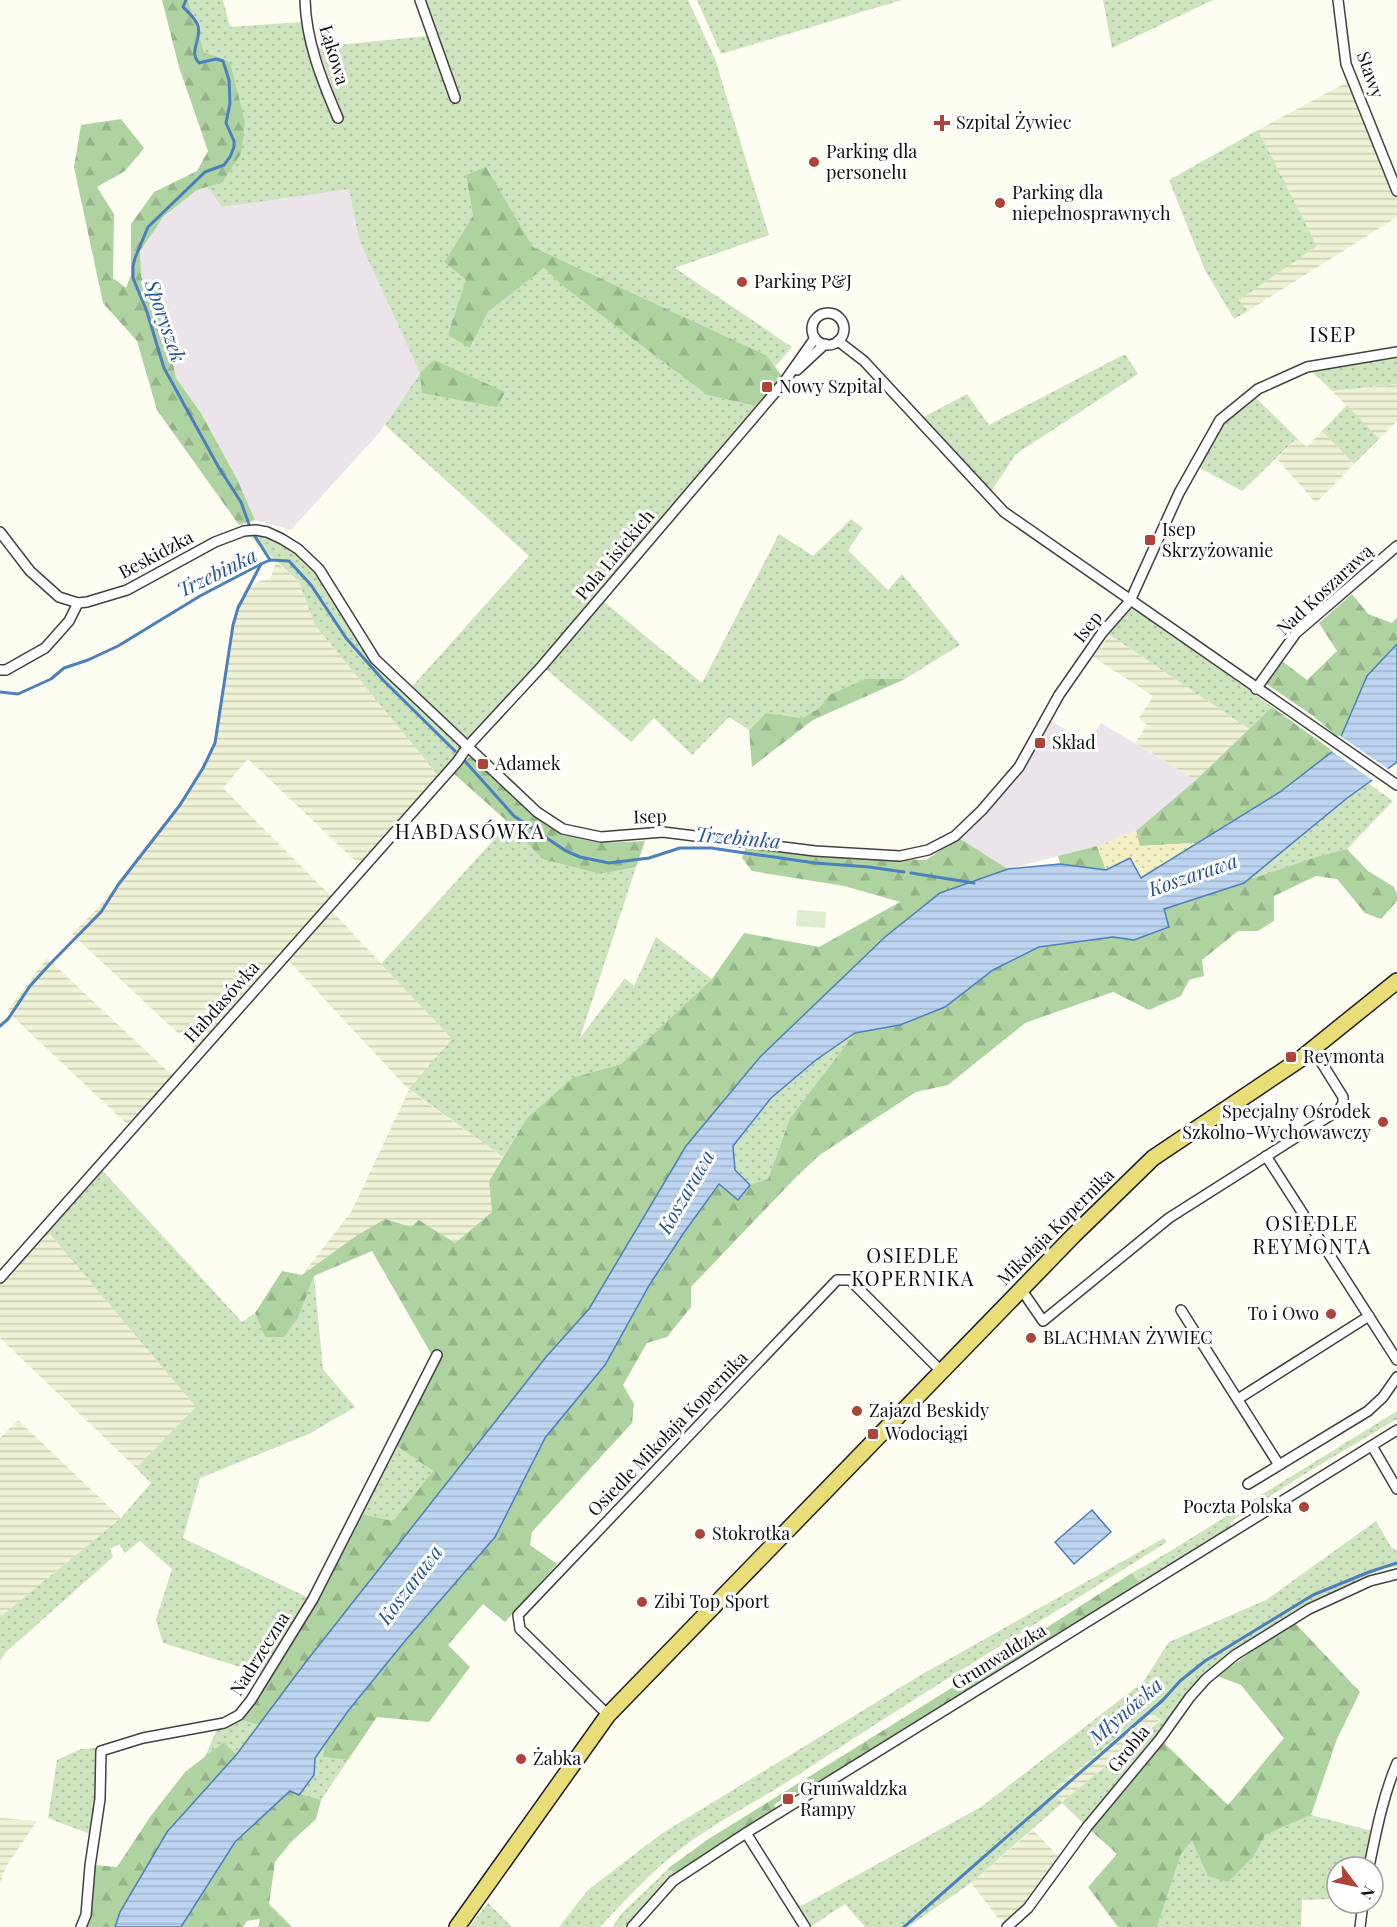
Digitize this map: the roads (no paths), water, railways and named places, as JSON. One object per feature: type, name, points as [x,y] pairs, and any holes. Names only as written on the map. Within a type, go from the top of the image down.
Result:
[{"type":"main road","name":"Mikołaja Kopernika","points":[[457,1927],[608,1714],[1021,1289],[1153,1158],[1299,1060],[1397,981]]},
{"type":"street","name":"Łąkowa","points":[[305,0],[305,14],[321,78],[338,118]]},
{"type":"street","points":[[420,0],[455,98]]},
{"type":"street","name":"Stawy","points":[[1338,0],[1346,64],[1397,190]]},
{"type":"street","points":[[831,314],[840,318],[844,327],[842,337],[838,341],[834,344],[825,344],[815,338],[814,323],[821,315],[831,314]]},
{"type":"street","name":"Pola Lisickich","points":[[468,746],[542,666],[784,382],[815,338]]},
{"type":"street","points":[[838,341],[864,361],[1004,512],[1397,785]]},
{"type":"street","name":"Pola Lisickich","points":[[784,382],[825,344]]},
{"type":"street","name":"Isep","points":[[282,539],[298,549],[320,569],[375,660],[537,812],[563,829],[601,837],[663,832],[815,851],[900,856],[928,850],[955,836],[982,810],[1018,767],[1059,695],[1102,633],[1130,601],[1179,493],[1220,420],[1258,389],[1307,367],[1397,352]]},
{"type":"street","name":"Beskidzka","points":[[78,603],[127,590],[215,542],[244,531],[267,532],[282,539]]},
{"type":"street","points":[[0,532],[30,571],[59,597],[78,603],[69,621],[45,648],[6,670],[0,670]]},
{"type":"street","name":"Nad Koszarawą","points":[[1256,689],[1296,633],[1397,546]]},
{"type":"street","name":"Habdasówka","points":[[0,1278],[457,762],[468,746]]},
{"type":"street","points":[[1021,1289],[1043,1321],[1168,1218],[1339,1110],[1343,1097],[1313,1049]]},
{"type":"street","points":[[1266,1156],[1397,1360]]},
{"type":"street","name":"Osiedle Mikołaja Kopernika","points":[[608,1714],[520,1629],[518,1615],[837,1280],[850,1280],[942,1372]]},
{"type":"street","points":[[1181,1310],[1279,1465]]},
{"type":"street","points":[[1238,1399],[1369,1316]]},
{"type":"street","name":"Nadrzeczna","points":[[81,1927],[86,1915],[90,1866],[100,1799],[101,1751],[143,1738],[224,1723],[240,1715],[314,1599],[437,1355]]},
{"type":"street","points":[[1248,1484],[1368,1411],[1383,1397],[1397,1377]]},
{"type":"street","name":"Grunwaldzka","points":[[632,1927],[673,1881],[746,1833],[1397,1430]]},
{"type":"street","points":[[1372,1446],[1397,1489]]},
{"type":"street","name":"Grobla","points":[[1007,1927],[1028,1908],[1087,1827],[1206,1679],[1235,1655],[1309,1609],[1370,1581],[1397,1574]]},
{"type":"street","points":[[1371,1855],[1388,1783],[1397,1763]]},
{"type":"street","points":[[746,1833],[805,1927]]},
{"type":"water","name":"Koszarawa","points":[[1397,644],[1397,762],[1346,799],[1244,883],[1164,909],[1169,927],[1134,940],[1113,937],[1039,947],[993,970],[945,1007],[900,1025],[855,1033],[816,1060],[771,1098],[733,1146],[735,1170],[750,1185],[738,1200],[719,1184],[650,1284],[605,1365],[545,1438],[495,1537],[348,1711],[315,1758],[314,1775],[299,1795],[290,1791],[235,1842],[181,1927],[115,1927],[120,1912],[167,1832],[237,1754],[305,1663],[546,1357],[589,1309],[686,1146],[760,1057],[885,937],[940,893],[1008,869],[1060,864],[1106,870],[1130,858],[1141,878],[1280,792],[1333,751],[1367,676]]},
{"type":"water","points":[[1092,1510],[1111,1532],[1074,1564],[1055,1542]]},
{"type":"waterway","name":"Sporyszek","points":[[186,0],[183,7],[194,18],[199,31],[195,50],[196,59],[199,63],[216,59],[223,61],[229,80],[230,103],[226,123],[234,141],[234,147],[224,165],[205,172],[148,227],[135,258],[133,278],[147,312],[164,368],[219,468],[241,502],[251,530],[270,560]]},
{"type":"waterway","name":"Trzebinka","points":[[0,692],[18,694],[51,679],[64,668],[118,646],[200,596],[261,564],[270,560],[289,561],[311,585],[346,638],[383,680],[455,751]]},
{"type":"waterway","points":[[0,1026],[8,1019],[30,986],[101,912],[118,885],[180,805],[203,768],[215,743],[233,625],[238,608],[261,564]]},
{"type":"waterway","name":"Trzebinka","points":[[463,759],[514,816],[566,851],[580,857],[609,863],[649,858],[680,848],[711,848],[815,863],[904,872]]},
{"type":"waterway","name":"Trzebinka","points":[[911,873],[974,883]]},
{"type":"waterway","name":"Młynówka","points":[[904,1927],[1205,1661],[1313,1595],[1397,1563]]},
{"type":"place","name":"Szpital Żywiec","points":[[942,123]]},
{"type":"place","name":"Parking dla personelu","points":[[814,162]]},
{"type":"place","name":"Parking dla niepełnosprawnych","points":[[1000,203]]},
{"type":"place","name":"Parking P&J","points":[[742,282]]},
{"type":"place","name":"Nowy Szpital","points":[[767,387]]},
{"type":"place","name":"Isep Skrzyżowanie","points":[[1150,540]]},
{"type":"place","name":"Skład","points":[[1040,743]]},
{"type":"place","name":"Adamek","points":[[483,764]]},
{"type":"place","name":"Reymonta","points":[[1291,1057]]},
{"type":"place","name":"Specjalny Ośrodek Szkolno-Wychowawczy","points":[[1383,1122]]},
{"type":"place","name":"To i Owo","points":[[1331,1314]]},
{"type":"place","name":"BLACHMAN ŻYWIEC","points":[[1031,1338]]},
{"type":"place","name":"Zajazd Beskidy","points":[[857,1411]]},
{"type":"place","name":"Wodociągi","points":[[873,1434]]},
{"type":"place","name":"Poczta Polska","points":[[1304,1507]]},
{"type":"place","name":"Stokrotka","points":[[700,1534]]},
{"type":"place","name":"Zibi Top Sport","points":[[642,1602]]},
{"type":"place","name":"Żabka","points":[[521,1759]]},
{"type":"place","name":"Grunwaldzka Rampy","points":[[788,1799]]},
{"type":"district","name":"ISEP","points":[[1333,335]]},
{"type":"district","name":"HABDASÓWKA","points":[[470,832]]},
{"type":"district","name":"OSIEDLE REYMONTA","points":[[1312,1236]]},
{"type":"district","name":"OSIEDLE KOPERNIKA","points":[[913,1268]]}]
